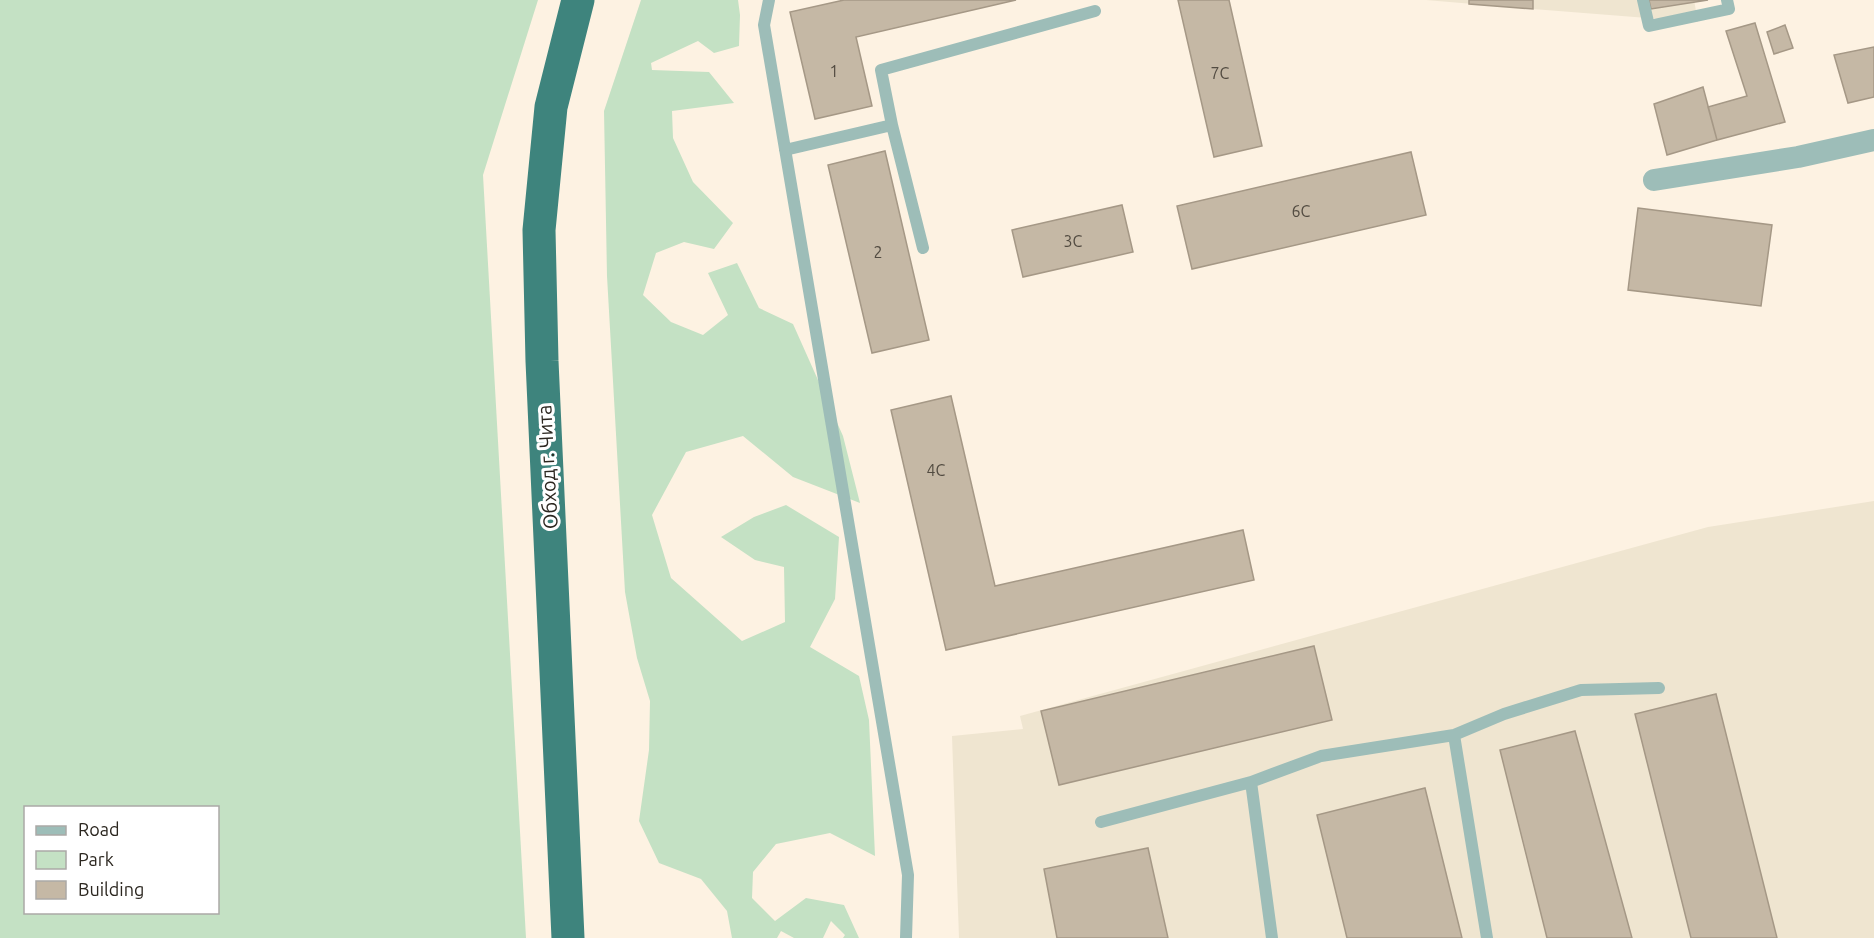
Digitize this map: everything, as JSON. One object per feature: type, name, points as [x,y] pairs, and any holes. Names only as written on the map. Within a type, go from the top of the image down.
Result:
[{"type":"highway","name":"Обход г. Чита","points":[[568,938],[542,361],[539,230],[551,107],[578,0]]},
{"type":"street","points":[[1654,180],[1798,157],[1874,140]]},
{"type":"lane","points":[[770,0],[764,25],[908,875],[906,938]]},
{"type":"lane","points":[[1643,0],[1649,26],[1729,9],[1727,0]]},
{"type":"lane","points":[[923,248],[892,125],[881,70],[1095,11]]},
{"type":"lane","points":[[785,150],[892,125]]},
{"type":"lane","points":[[1101,822],[1251,782],[1321,756],[1454,735],[1504,714],[1581,690],[1659,688]]},
{"type":"lane","points":[[1454,735],[1487,938]]},
{"type":"lane","points":[[1251,782],[1272,938]]},
{"type":"shaded area","points":[[1426,0],[1694,0],[1698,22],[1533,9]]},
{"type":"shaded area","points":[[1874,501],[1874,938],[959,938],[952,736],[1023,729],[1020,716],[1708,527]]},
{"type":"green space","points":[[0,0],[538,0],[483,175],[526,938],[0,938]]},
{"type":"green space","points":[[641,0],[738,0],[740,15],[739,46],[714,53],[698,41],[651,63],[652,70],[709,72],[734,103],[672,111],[673,138],[693,182],[733,223],[714,249],[684,242],[656,253],[643,295],[671,322],[703,335],[728,315],[708,273],[737,263],[759,308],[793,324],[843,436],[860,503],[793,477],[743,436],[686,452],[652,515],[671,578],[742,641],[785,622],[784,567],[755,560],[721,537],[754,517],[786,505],[839,537],[835,599],[810,647],[859,676],[869,720],[875,856],[830,833],[776,844],[753,872],[752,898],[775,921],[806,898],[844,905],[859,938],[843,938],[845,935],[831,921],[823,938],[794,938],[781,931],[777,938],[732,938],[727,911],[701,879],[659,863],[639,821],[649,750],[650,701],[637,658],[625,592],[607,276],[604,111]]},
{"type":"building","points":[[844,0],[1016,0],[856,37],[872,106],[815,119],[790,12]]},
{"type":"building","points":[[1178,0],[1229,0],[1262,146],[1214,157]]},
{"type":"building","points":[[1469,0],[1533,0],[1533,9],[1469,4]]},
{"type":"building","points":[[1649,0],[1708,0],[1651,9]]},
{"type":"building","points":[[1755,23],[1785,122],[1717,140],[1708,107],[1747,96],[1726,31]]},
{"type":"building","points":[[1785,25],[1793,48],[1774,54],[1767,32]]},
{"type":"building","points":[[1874,47],[1874,97],[1848,103],[1834,55]]},
{"type":"building","points":[[1703,87],[1717,140],[1667,155],[1654,104]]},
{"type":"building","points":[[885,151],[929,340],[872,353],[828,165]]},
{"type":"building","points":[[1411,152],[1426,215],[1192,269],[1177,206]]},
{"type":"building","points":[[1122,205],[1133,252],[1023,277],[1012,230]]},
{"type":"building","points":[[1638,208],[1772,225],[1761,306],[1628,290]]},
{"type":"building","points":[[951,396],[995,586],[1243,530],[1254,580],[946,650],[891,410]]},
{"type":"building","points":[[1314,646],[1332,720],[1059,785],[1041,711]]},
{"type":"building","points":[[1716,694],[1777,938],[1691,938],[1635,714]]},
{"type":"building","points":[[1575,731],[1632,938],[1547,938],[1500,750]]},
{"type":"building","points":[[1425,788],[1462,938],[1347,938],[1317,815]]},
{"type":"building","points":[[1148,848],[1168,938],[1057,938],[1044,869]]}]
